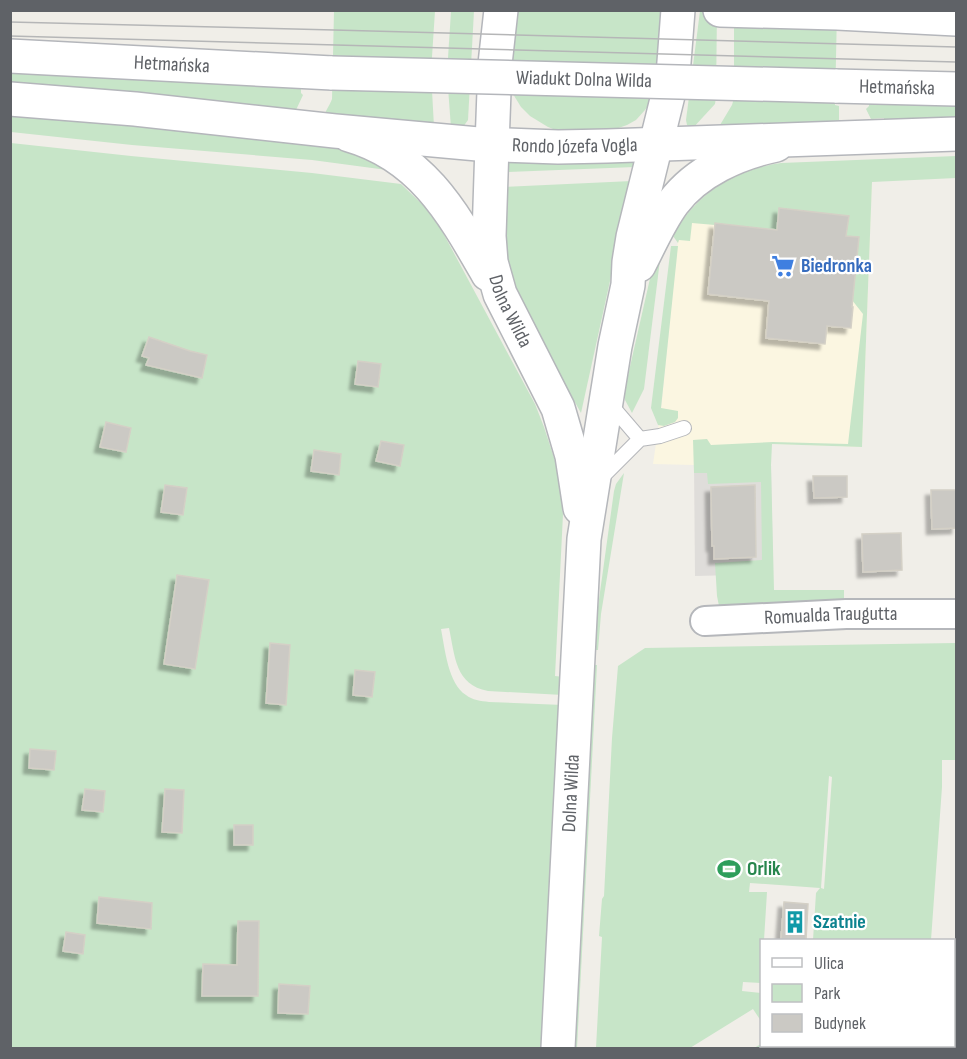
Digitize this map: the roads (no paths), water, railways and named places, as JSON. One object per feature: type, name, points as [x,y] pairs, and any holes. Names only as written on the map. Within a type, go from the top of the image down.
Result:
[{"type":"main road","name":"Rondo Józefa Vogla","points":[[501,10],[495,64],[492,145],[558,147],[656,144],[673,75],[678,10]]},
{"type":"main road","points":[[720,10],[957,19]]},
{"type":"main road","name":"Hetmańska","points":[[10,56],[332,73]]},
{"type":"main road","name":"Wiadukt Dolna Wilda","points":[[332,73],[835,86]]},
{"type":"main road","name":"Hetmańska","points":[[835,86],[957,89]]},
{"type":"main road","points":[[10,99],[492,145]]},
{"type":"main road","points":[[335,131],[369,142],[415,171],[455,217],[500,294]]},
{"type":"main road","points":[[656,144],[957,134]]},
{"type":"main road","points":[[628,285],[664,217],[681,193],[693,182],[743,154],[799,140]]},
{"type":"main road","name":"Dolna Wilda","points":[[558,1048],[584,539],[615,346],[628,285],[633,237],[656,144]]},
{"type":"main road","name":"Dolna Wilda","points":[[492,145],[489,250],[500,294],[558,408],[572,456],[584,539]]},
{"type":"street","name":"Romualda Traugutta","points":[[705,621],[846,614],[957,614]]},
{"type":"lane","points":[[606,400],[640,439]]},
{"type":"lane","points":[[592,487],[640,439],[660,436],[684,428]]},
{"type":"tram line","points":[[10,22],[956,47]]},
{"type":"tram line","points":[[10,36],[956,62]]},
{"type":"place","name":"Biedronka","points":[[783,266]]},
{"type":"place","name":"Orlik","points":[[729,869]]},
{"type":"place","name":"Szatnie","points":[[795,922]]}]
